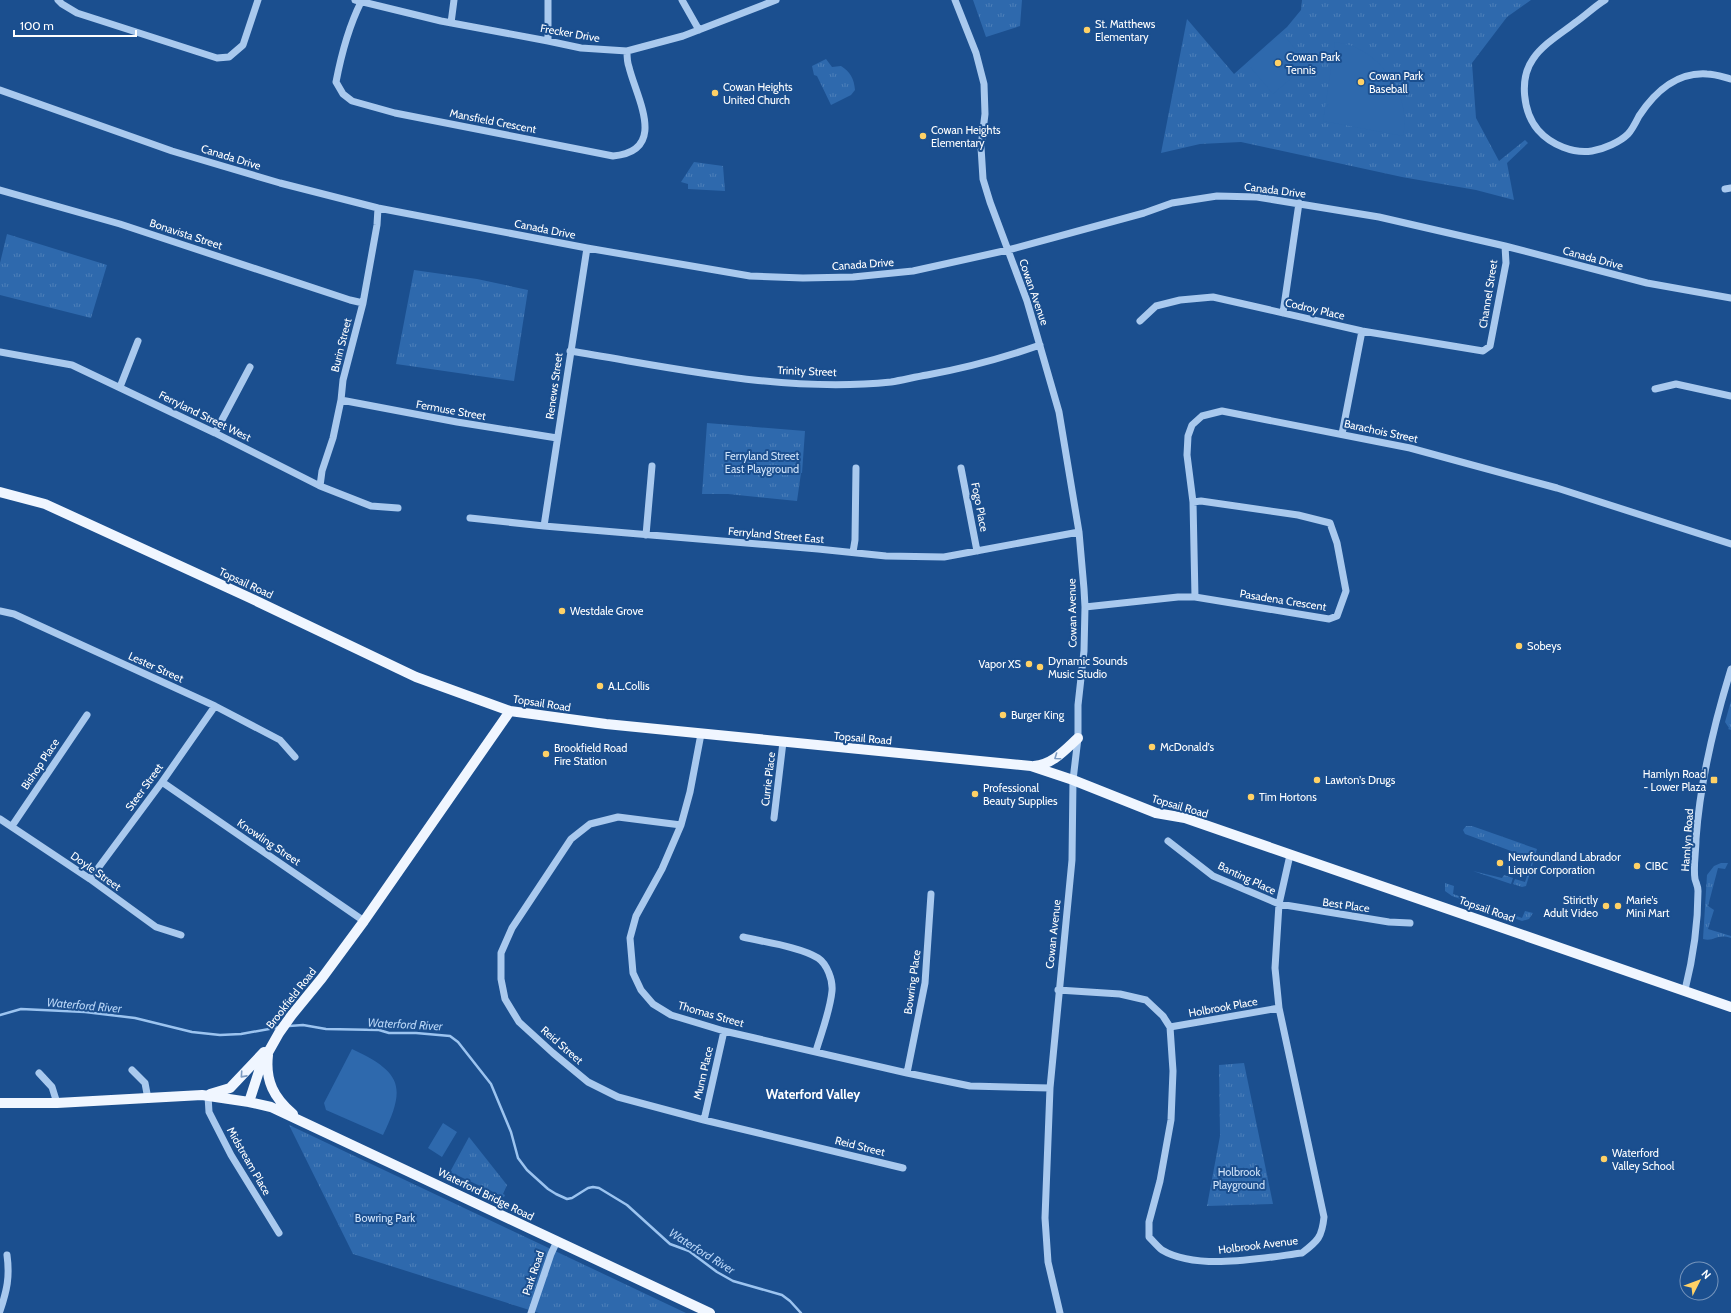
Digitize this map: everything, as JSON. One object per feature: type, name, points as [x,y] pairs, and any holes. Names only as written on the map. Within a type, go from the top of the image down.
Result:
[{"type":"main road","name":"Topsail Road","points":[[0,492],[25,497],[58,509],[416,677],[510,711],[606,724],[1031,766],[1073,780],[1156,813],[1185,818],[1686,990],[1731,1007]]},
{"type":"main road","name":"Brookfield Road","points":[[249,1102],[258,1072],[270,1047],[279,1033],[364,921],[510,711]]},
{"type":"main road","points":[[1031,766],[1041,765],[1059,756],[1078,738]]},
{"type":"main road","points":[[205,1096],[230,1088],[270,1047]]},
{"type":"main road","points":[[270,1047],[267,1069],[270,1087],[278,1099],[300,1120]]},
{"type":"main road","points":[[0,1103],[205,1096],[249,1102]]},
{"type":"main road","name":"Waterford Bridge Road","points":[[249,1102],[271,1107],[300,1120],[710,1313]]},
{"type":"street","points":[[58,0],[77,13],[217,58],[229,57],[243,45],[258,0]]},
{"type":"street","points":[[451,23],[454,0]]},
{"type":"street","points":[[548,0],[548,41]]},
{"type":"street","points":[[682,0],[699,30]]},
{"type":"street","name":"Frecker Drive","points":[[358,1],[451,23],[581,48],[627,51],[699,30],[776,0]]},
{"type":"street","name":"Cowan Avenue","points":[[955,0],[976,53],[984,84],[985,114],[981,147],[983,179],[1027,301],[1059,412],[1079,532],[1085,607],[1078,738],[1073,780],[1072,860],[1058,990],[1050,1088],[1045,1218],[1048,1262],[1060,1313]]},
{"type":"street","points":[[1605,0],[1546,45],[1532,59],[1525,77],[1524,94],[1534,123],[1539,131],[1558,145],[1573,152],[1593,151],[1610,145],[1628,134],[1654,96],[1666,85],[1684,76],[1707,74],[1731,79]]},
{"type":"street","name":"Mansfield Crescent","points":[[358,1],[356,12],[338,68],[336,82],[343,94],[352,101],[395,113],[614,156],[626,155],[636,149],[644,136],[645,116],[628,66],[627,51]]},
{"type":"street","name":"Canada Drive","points":[[0,90],[172,151],[280,183],[378,208],[587,248],[750,276],[803,278],[853,277],[912,271],[1008,250],[1144,213],[1172,203],[1225,196],[1257,197],[1379,217],[1505,246],[1647,283],[1731,298]]},
{"type":"street","name":"Bonavista Street","points":[[0,190],[120,224],[363,303]]},
{"type":"street","points":[[1283,313],[1299,203]]},
{"type":"street","name":"Burin Street","points":[[320,486],[322,471],[333,438],[344,380],[363,303],[378,208]]},
{"type":"street","name":"Channel Street","points":[[1490,346],[1506,263],[1505,246]]},
{"type":"street","name":"Renews Street","points":[[544,526],[570,350],[587,248]]},
{"type":"street","name":"Codroy Place","points":[[1140,321],[1156,306],[1180,300],[1213,297],[1362,331],[1483,351],[1490,346]]},
{"type":"street","points":[[1342,434],[1362,331]]},
{"type":"street","points":[[120,387],[138,341]]},
{"type":"street","name":"Trinity Street","points":[[570,350],[723,377],[816,384],[891,382],[965,368],[1040,345]]},
{"type":"street","name":"Ferryland Street West","points":[[0,352],[72,365],[215,433],[320,486],[371,506],[398,508]]},
{"type":"street","points":[[215,433],[250,367]]},
{"type":"street","points":[[1655,389],[1676,384],[1731,396]]},
{"type":"street","name":"Fermuse Street","points":[[341,400],[457,422],[557,438]]},
{"type":"street","name":"Barachois Street","points":[[1195,597],[1193,502],[1187,455],[1188,436],[1192,426],[1202,416],[1222,411],[1410,448],[1557,488],[1731,544]]},
{"type":"street","points":[[646,535],[652,466]]},
{"type":"street","points":[[853,552],[855,540],[856,468]]},
{"type":"street","name":"Fogo Place","points":[[961,468],[977,551]]},
{"type":"street","name":"Pasadena Crescent","points":[[1085,607],[1178,597],[1195,597],[1329,619],[1337,616],[1346,590],[1337,543],[1330,523],[1298,515],[1201,501],[1193,502]]},
{"type":"street","name":"Ferryland Street East","points":[[470,518],[544,526],[886,556],[944,557],[1079,532]]},
{"type":"street","name":"Lester Street","points":[[0,610],[14,614],[215,706],[280,740],[296,757]]},
{"type":"street","name":"Hamlyn Road","points":[[1686,990],[1693,957],[1696,924],[1698,888],[1695,879],[1699,811],[1709,754],[1721,700],[1731,670]]},
{"type":"street","name":"Steer Street","points":[[90,879],[162,782],[215,706]]},
{"type":"street","name":"Bishop Place","points":[[12,826],[87,715]]},
{"type":"street","name":"Thomas Street","points":[[701,734],[690,792],[681,825],[662,869],[636,916],[630,938],[633,973],[641,990],[653,1004],[671,1015],[724,1031],[907,1073],[970,1086],[1050,1088]]},
{"type":"street","name":"Currie Place","points":[[774,818],[783,742]]},
{"type":"street","name":"Knowling Street","points":[[162,782],[364,921]]},
{"type":"street","name":"Reid Street","points":[[681,825],[618,817],[590,824],[571,840],[512,928],[501,953],[501,979],[505,999],[519,1022],[552,1053],[588,1082],[618,1097],[704,1120],[903,1168]]},
{"type":"street","name":"Doyle Street","points":[[0,819],[90,879],[156,927],[181,935]]},
{"type":"street","name":"Banting Place","points":[[1168,841],[1213,876],[1279,904]]},
{"type":"street","name":"Holbrook Avenue","points":[[1170,1028],[1173,1071],[1171,1120],[1160,1181],[1149,1222],[1149,1237],[1162,1249],[1177,1256],[1211,1262],[1302,1253],[1323,1233],[1324,1217],[1279,1008],[1274,968],[1279,904],[1290,855]]},
{"type":"street","name":"Bowring Place","points":[[907,1073],[924,990],[928,960],[931,894]]},
{"type":"street","name":"Best Place","points":[[1279,904],[1389,922],[1410,923]]},
{"type":"street","points":[[744,937],[804,952],[819,959],[830,973],[832,989],[816,1051]]},
{"type":"street","points":[[1058,990],[1120,994],[1146,1000],[1162,1016],[1170,1028]]},
{"type":"street","name":"Holbrook Place","points":[[1170,1028],[1279,1008]]},
{"type":"street","name":"Munn Place","points":[[704,1120],[724,1031]]},
{"type":"street","points":[[132,1070],[146,1082],[148,1098]]},
{"type":"street","points":[[39,1073],[52,1087],[57,1102]]},
{"type":"street","name":"Midstream Place","points":[[205,1096],[209,1112],[231,1155],[279,1233]]},
{"type":"street","name":"Park Road","points":[[531,1313],[551,1254],[557,1241]]},
{"type":"street","points":[[0,1311],[7,1290],[9,1273],[7,1255]]},
{"type":"green space","points":[[973,0],[1022,0],[1020,26],[986,37]]},
{"type":"green space","points":[[1302,0],[1531,0],[1507,17],[1472,63],[1476,118],[1499,161],[1525,140],[1528,143],[1507,163],[1514,200],[1476,190],[1402,177],[1241,142],[1200,144],[1161,153],[1187,19],[1234,74],[1287,27],[1301,10]]},
{"type":"green space","name":"Cowan Park Tennis","points":[[1282,33],[1308,64],[1273,94],[1247,63]]},
{"type":"green space","name":"Cowan Park Baseball","points":[[1335,42],[1353,46],[1376,61],[1386,71],[1400,95],[1405,122],[1403,136],[1323,121]]},
{"type":"green space","points":[[826,59],[832,67],[841,66],[847,71],[853,79],[855,90],[851,95],[831,105],[817,76],[814,75],[812,66]]},
{"type":"green space","points":[[694,162],[723,166],[725,191],[688,189],[688,184],[681,182]]},
{"type":"green space","points":[[7,234],[107,265],[91,318],[0,295],[0,263]]},
{"type":"green space","points":[[414,270],[477,279],[528,290],[514,381],[396,364]]},
{"type":"green space","name":"Ferryland Street East Playground","points":[[707,423],[805,431],[802,473],[797,501],[728,494],[702,494]]},
{"type":"green space","points":[[1731,701],[1731,730],[1728,729],[1729,728],[1725,722]]},
{"type":"green space","points":[[1466,826],[1472,826],[1537,849],[1526,886],[1522,887],[1513,884],[1515,879],[1525,882],[1533,859],[1465,834],[1463,830]]},
{"type":"green space","points":[[1545,852],[1551,854],[1549,863],[1542,861]]},
{"type":"green space","points":[[1721,863],[1728,863],[1725,869],[1718,868],[1708,906],[1714,910],[1708,929],[1731,936],[1731,938],[1722,936],[1707,940],[1703,939],[1707,875],[1714,866]]},
{"type":"green space","points":[[1473,871],[1502,878],[1504,875],[1513,878],[1511,884]]},
{"type":"green space","points":[[1445,883],[1454,886],[1453,894],[1522,918],[1525,911],[1533,913],[1529,919],[1522,921],[1452,896],[1445,891]]},
{"type":"green space","points":[[352,1049],[381,1065],[390,1073],[395,1082],[397,1092],[395,1104],[391,1118],[383,1135],[326,1110],[324,1103]]},
{"type":"green space","name":"Holbrook Playground","points":[[1244,1063],[1273,1204],[1207,1206],[1220,1136],[1219,1065]]},
{"type":"green space","points":[[443,1123],[457,1132],[442,1157],[428,1148]]},
{"type":"green space","name":"Bowring Park","points":[[289,1125],[686,1313],[539,1313],[353,1254]]},
{"type":"green space","points":[[469,1137],[507,1185],[503,1194],[505,1195],[504,1197],[450,1172]]},
{"type":"waterway","name":"Waterford River","points":[[0,1015],[21,1009],[85,1012],[135,1018],[192,1032],[220,1035],[241,1034],[280,1027]]},
{"type":"waterway","name":"Waterford River","points":[[289,1026],[303,1025],[326,1029],[379,1030],[389,1033],[416,1033],[450,1036],[458,1042],[491,1084],[511,1132],[518,1158],[527,1170],[548,1189],[567,1199],[572,1198],[588,1188],[599,1188],[627,1205],[670,1244],[689,1251],[717,1272],[733,1281],[782,1295],[801,1313]]},
{"type":"place","name":"St. Matthews Elementary","points":[[1087,30]]},
{"type":"place","name":"Cowan Park Tennis","points":[[1278,63]]},
{"type":"place","name":"Cowan Park Baseball","points":[[1361,82]]},
{"type":"place","name":"Cowan Heights United Church","points":[[715,93]]},
{"type":"place","name":"Cowan Heights Elementary","points":[[923,136]]},
{"type":"place","name":"Westdale Grove","points":[[562,611]]},
{"type":"place","name":"Sobeys","points":[[1519,646]]},
{"type":"place","name":"Vapor XS","points":[[1029,664]]},
{"type":"place","name":"Dynamic Sounds Music Studio","points":[[1040,667]]},
{"type":"place","name":"A.L.Collis","points":[[600,686]]},
{"type":"place","name":"Burger King","points":[[1003,715]]},
{"type":"place","name":"McDonald's","points":[[1152,747]]},
{"type":"place","name":"Brookfield Road Fire Station","points":[[546,754]]},
{"type":"place","name":"Lawton's Drugs","points":[[1317,780]]},
{"type":"place","name":"Hamlyn Road - Lower Plaza","points":[[1714,780]]},
{"type":"place","name":"Professional Beauty Supplies","points":[[975,794]]},
{"type":"place","name":"Tim Hortons","points":[[1251,797]]},
{"type":"place","name":"Newfoundland Labrador Liquor Corporation","points":[[1500,863]]},
{"type":"place","name":"CIBC","points":[[1637,866]]},
{"type":"place","name":"Stirictly Adult Video","points":[[1606,906]]},
{"type":"place","name":"Marie's Mini Mart","points":[[1618,906]]},
{"type":"place","name":"Waterford Valley School","points":[[1604,1159]]},
{"type":"district","name":"Waterford Valley","points":[[813,1094]]}]
